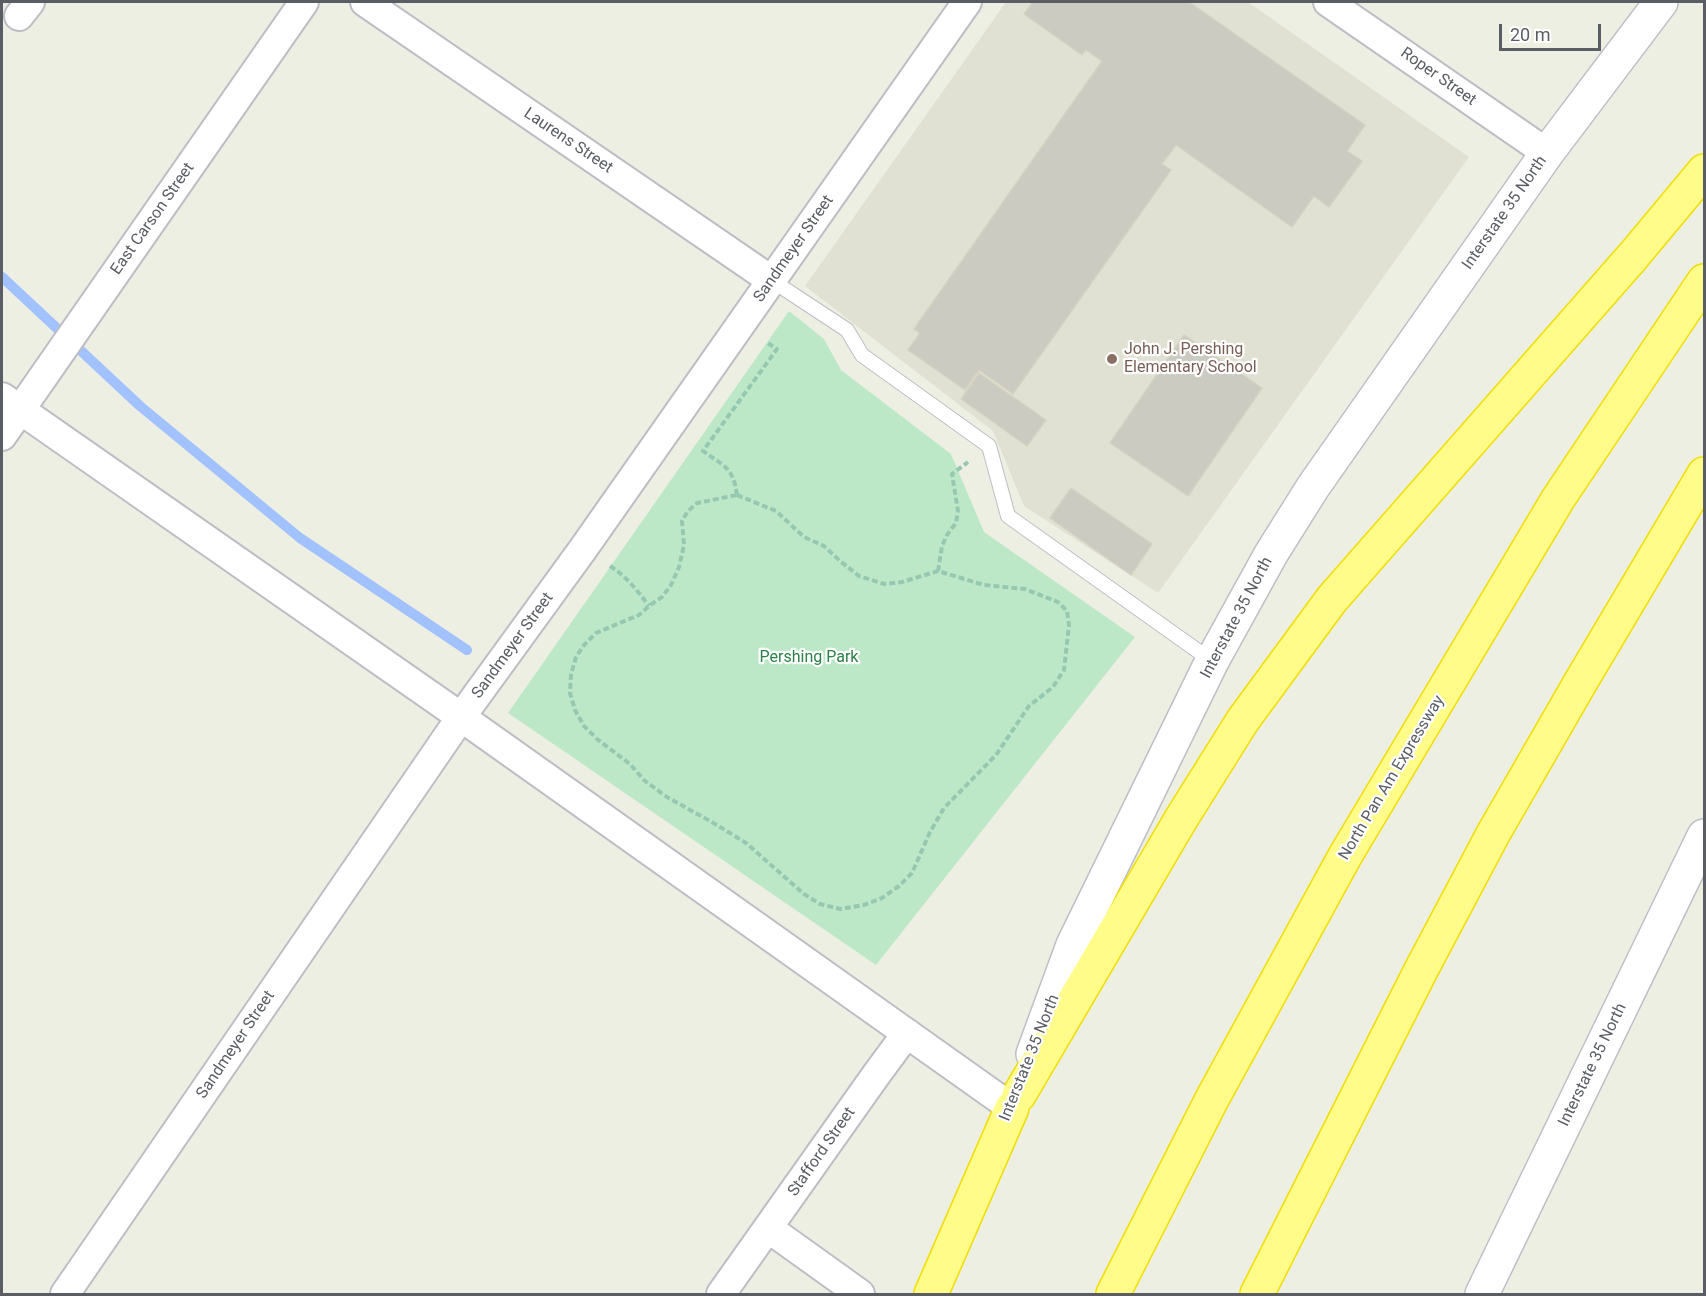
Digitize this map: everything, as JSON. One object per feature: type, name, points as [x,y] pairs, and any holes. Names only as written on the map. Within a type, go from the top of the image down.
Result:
[{"type":"highway","points":[[931,1294],[1015,1101],[1181,819],[1243,720],[1332,599],[1627,263],[1704,171]]},
{"type":"highway","name":"North Pan Am Expressway","points":[[1113,1294],[1212,1099],[1345,856],[1558,498],[1704,281]]},
{"type":"highway","points":[[1257,1294],[1420,972],[1493,834],[1704,474]]},
{"type":"main road","name":"Interstate 35 North","points":[[915,1294],[1015,1101],[1073,945],[1212,662],[1271,554],[1313,486],[1547,153],[1661,2]]},
{"type":"main road","name":"Interstate 35 North","points":[[1482,1294],[1704,836]]},
{"type":"street","name":"East Carson Street","points":[[2,436],[11,403],[54,360],[79,326],[304,2]]},
{"type":"street","name":"Laurens Street","points":[[365,2],[771,280]]},
{"type":"street","name":"Sandmeyer Street","points":[[65,1294],[461,717],[583,549],[967,2]]},
{"type":"street","name":"Roper Street","points":[[1328,2],[1547,153]]},
{"type":"street","points":[[11,403],[461,717],[907,1033],[1015,1101]]},
{"type":"street","name":"Stafford Street","points":[[721,1294],[907,1033]]},
{"type":"street","points":[[768,1228],[860,1294]]},
{"type":"lane","points":[[771,280],[847,330],[862,355],[989,446],[1008,516],[1212,662]]},
{"type":"path","points":[[737,495],[735,479],[729,471],[703,451],[777,349],[741,324]]},
{"type":"path","points":[[938,571],[942,546],[946,535],[956,523],[958,510],[952,474],[989,446]]},
{"type":"path","points":[[737,495],[776,511],[804,537],[824,546],[859,576],[884,584],[902,582],[938,571],[984,585],[1026,589],[1058,602],[1066,611],[1069,625],[1064,670],[1053,687],[1029,706],[996,755],[944,808],[930,832],[912,873],[882,898],[864,905],[840,909],[820,904],[804,894],[746,843],[667,797],[645,781],[630,764],[584,726],[575,710],[570,693],[571,674],[576,657],[596,633],[639,615],[662,597],[671,585],[679,567],[684,545],[682,521],[687,511],[697,503],[737,495]]},
{"type":"path","points":[[583,549],[621,573],[649,606]]},
{"type":"shaded area","name":"John J. Pershing Elementary School","points":[[1006,2],[1248,2],[1469,157],[1158,593],[1024,506],[993,431],[805,286]]},
{"type":"green space","name":"Pershing Park","points":[[789,311],[824,339],[841,370],[951,454],[984,532],[1135,637],[876,965],[508,713]]},
{"type":"building","points":[[1033,2],[1189,2],[1365,125],[1347,151],[1362,161],[1329,207],[1314,196],[1292,227],[1176,145],[1162,164],[1171,170],[1013,394],[979,370],[965,390],[908,350],[920,333],[914,329],[1102,61],[1086,50],[1082,55],[1024,14]]},
{"type":"building","points":[[1184,335],[1262,388],[1188,496],[1110,443]]},
{"type":"building","points":[[979,373],[1046,420],[1027,446],[961,399]]},
{"type":"building","points":[[1071,488],[1152,544],[1131,575],[1050,518]]},
{"type":"waterway","points":[[2,277],[140,406],[300,538],[467,650]]},
{"type":"place","name":"John J. Pershing Elementary School","points":[[1112,359]]}]
